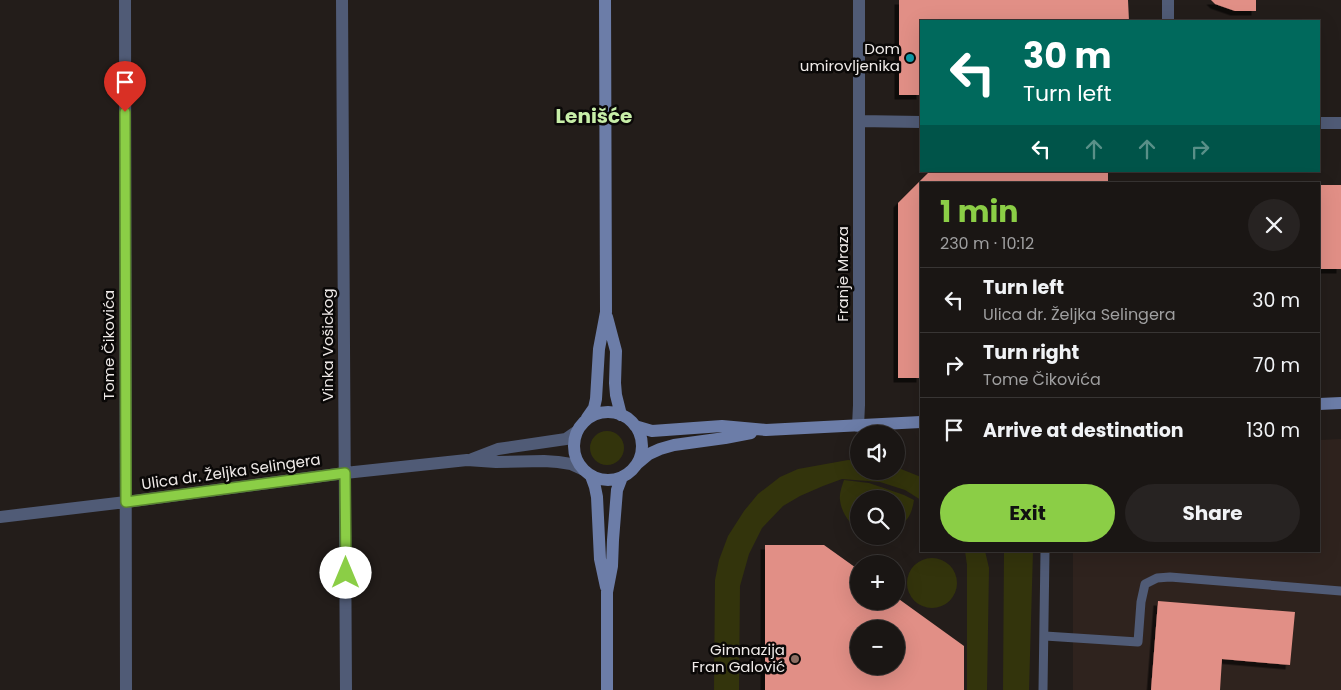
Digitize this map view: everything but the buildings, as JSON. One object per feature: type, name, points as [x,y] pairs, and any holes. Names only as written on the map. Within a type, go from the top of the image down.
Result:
[{"type":"street","name":"Tome Čikovića","points":[[126,0],[126,690]]},
{"type":"street","name":"Vinka Vošickog","points":[[342,0],[346,690]]},
{"type":"street","points":[[605,0],[606,312],[598,348],[594,408],[576,432],[573,442],[577,461],[595,487],[600,559],[607,592]]},
{"type":"street","name":"Franje Mraza","points":[[858,425],[859,0]]},
{"type":"street","points":[[1168,0],[1168,20]]},
{"type":"street","points":[[860,121],[920,122]]},
{"type":"street","points":[[1320,123],[1341,123]]},
{"type":"street","points":[[606,312],[616,351],[616,396],[621,415]]},
{"type":"street","points":[[1320,404],[1341,402]]},
{"type":"street","points":[[587,418],[595,414],[613,412],[629,419],[640,435],[642,445],[641,455],[637,464]]},
{"type":"street","points":[[874,425],[920,422]]},
{"type":"street","points":[[635,426],[652,431],[722,426],[766,430]]},
{"type":"street","points":[[586,473],[600,480],[622,477],[649,454],[667,447],[766,430],[850,426]]},
{"type":"street","name":"Ulica dr. Željka Selingera","points":[[467,460],[498,449],[566,438],[576,432]]},
{"type":"street","name":"Ulica dr. Željka Selingera","points":[[0,517],[345,473],[467,460],[558,462],[571,464],[586,473]]},
{"type":"street","points":[[607,690],[607,592],[612,566],[617,490],[622,477]]},
{"type":"lane","points":[[1043,690],[1045,552]]},
{"type":"lane","points":[[1045,636],[1138,642],[1140,602],[1145,584],[1157,578],[1170,577],[1341,591]]},
{"type":"shaded area","points":[[607,431],[614,432],[619,436],[623,441],[623,455],[619,460],[614,464],[607,465],[600,464],[595,460],[591,455],[590,448],[591,441],[595,436],[600,432]]},
{"type":"shaded area","points":[[1341,439],[1341,690],[1073,690],[1073,552],[1320,552],[1320,440]]},
{"type":"shaded area","points":[[850,460],[850,480],[842,479],[800,496],[783,506],[762,528],[749,554],[740,586],[739,690],[714,690],[715,580],[719,560],[728,536],[744,511],[758,494],[780,477],[798,469]]},
{"type":"shaded area","points":[[905,471],[920,477],[920,499],[905,490],[880,482],[855,480],[905,480]]},
{"type":"shaded area","points":[[844,480],[869,483],[889,490],[850,490],[850,522],[841,504],[841,490]]},
{"type":"shaded area","points":[[905,496],[914,500],[909,517],[905,522]]},
{"type":"shaded area","points":[[965,552],[985,552],[989,568],[987,690],[967,690],[967,565]]},
{"type":"shaded area","points":[[1004,552],[1033,552],[1029,690],[1003,690]]},
{"type":"shaded area","points":[[932,558],[941,560],[952,569],[957,583],[955,592],[946,603],[932,608],[923,606],[912,597],[907,583],[909,574],[918,563]]},
{"type":"place","name":"Dom umirovljenika","points":[[910,58]]},
{"type":"place","name":"Gimnazija Fran Galović","points":[[795,659]]},
{"type":"district","name":"Lenišće","points":[[594,116]]},
{"type":"route","points":[[125,112],[126,502],[345,473],[346,573]]}]
